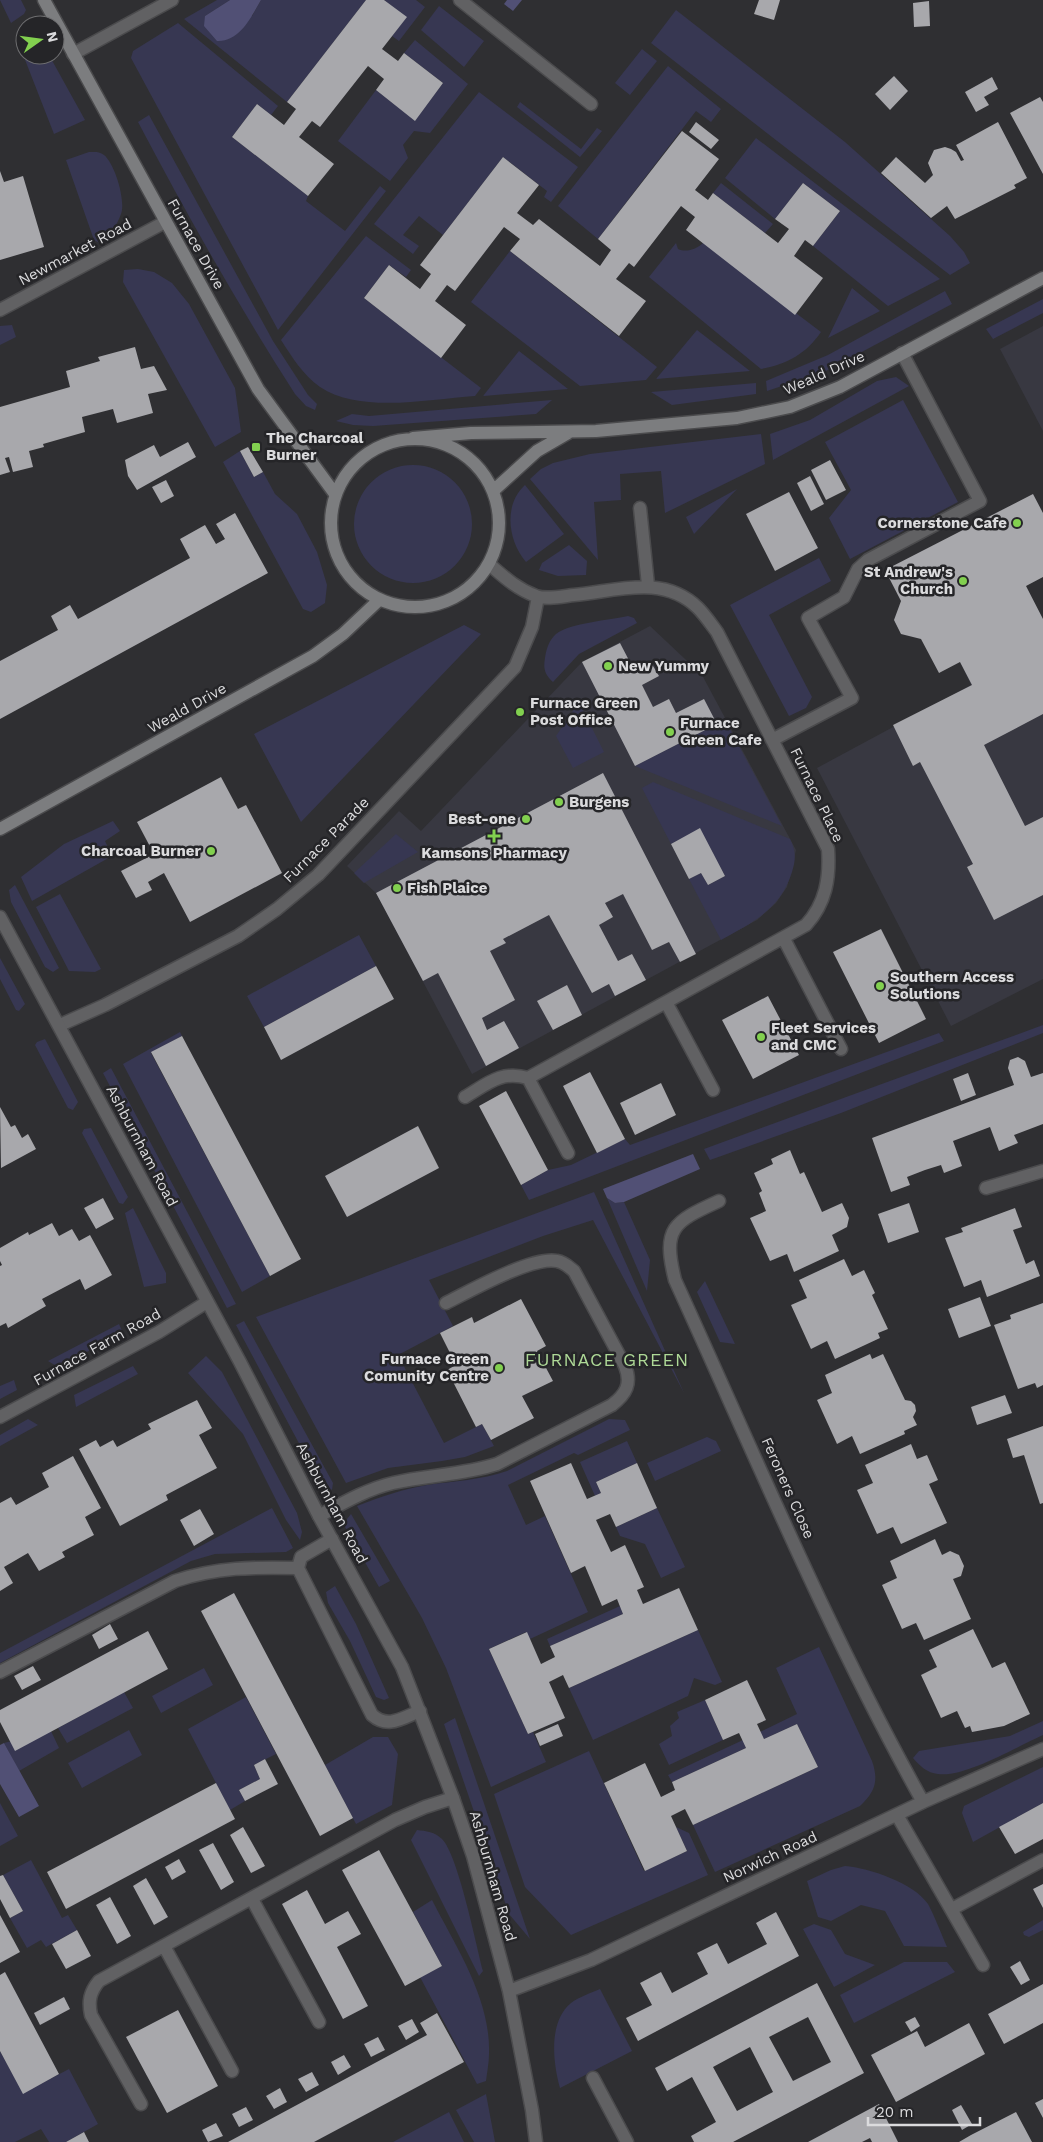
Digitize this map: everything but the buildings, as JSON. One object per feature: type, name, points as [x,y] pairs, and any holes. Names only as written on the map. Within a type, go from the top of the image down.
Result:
[{"type":"street","name":"Furnace Drive","points":[[44,0],[258,389],[336,494]]},
{"type":"street","points":[[73,54],[172,0]]},
{"type":"street","points":[[460,0],[591,104]]},
{"type":"street","name":"Newmarket Road","points":[[0,310],[165,222]]},
{"type":"street","name":"Weald Drive","points":[[413,438],[471,433],[568,433],[737,418],[790,407],[840,387],[1043,278]]},
{"type":"street","points":[[772,740],[852,698],[808,618],[844,597],[858,569],[868,560],[980,502],[902,353]]},
{"type":"street","name":"Weald Drive","points":[[493,491],[537,451],[568,433]]},
{"type":"street","points":[[413,438],[439,444],[461,452],[479,470],[493,491],[499,515],[498,540],[489,564],[474,584],[453,599],[429,607],[403,608],[379,600],[358,586],[342,566],[332,544],[330,518],[336,494],[347,472],[366,454],[388,442],[413,438]]},
{"type":"street","points":[[640,508],[648,586]]},
{"type":"street","name":"Furnace Place","points":[[489,564],[512,585],[538,597],[648,586],[665,588],[680,594],[698,608],[717,632],[823,836],[828,849],[829,861],[827,889],[815,915],[806,925],[784,939],[528,1078]]},
{"type":"street","name":"Furnace Parade","points":[[60,1025],[114,1000],[257,925],[318,875],[515,667],[532,627],[538,597]]},
{"type":"street","name":"Weald Drive","points":[[0,829],[313,656],[343,634],[379,600]]},
{"type":"street","name":"Ashburnham Road","points":[[0,918],[60,1025],[208,1302],[319,1516],[402,1667],[453,1798],[473,1856],[509,1991],[532,2110],[536,2142]]},
{"type":"street","points":[[784,939],[841,1049]]},
{"type":"street","points":[[666,1002],[713,1090]]},
{"type":"street","points":[[465,1097],[501,1076],[516,1074],[528,1078],[568,1153]]},
{"type":"street","points":[[986,1188],[1043,1171]]},
{"type":"street","name":"Feroners Close","points":[[719,1201],[690,1214],[670,1234],[669,1255],[675,1280],[836,1633],[893,1749],[923,1802]]},
{"type":"street","points":[[319,1516],[373,1489],[392,1483],[480,1469],[497,1464],[612,1405],[622,1398],[628,1389],[629,1377],[625,1366],[574,1271],[567,1265],[557,1261],[523,1268],[446,1303]]},
{"type":"street","name":"Furnace Farm Road","points":[[0,1417],[159,1332],[208,1302]]},
{"type":"street","points":[[332,1539],[301,1557],[298,1568],[372,1715],[380,1722],[388,1723],[420,1711]]},
{"type":"street","points":[[0,1672],[175,1580],[200,1572],[225,1568],[298,1568]]},
{"type":"street","name":"Norwich Road","points":[[509,1991],[590,1960],[923,1802],[1043,1749]]},
{"type":"street","points":[[141,2104],[91,2015],[89,2003],[92,1990],[99,1981],[396,1820],[425,1807],[453,1798]]},
{"type":"street","points":[[897,1815],[983,1965]]},
{"type":"street","points":[[952,1909],[1043,1860]]},
{"type":"street","points":[[252,1899],[319,2022]]},
{"type":"street","points":[[164,1946],[232,2071]]},
{"type":"street","points":[[594,2078],[627,2142]]},
{"type":"shaded area","points":[[0,0],[21,0],[26,10],[23,15],[15,15],[15,20],[11,23]]},
{"type":"shaded area","points":[[217,0],[230,0],[205,16],[252,16],[261,0],[366,0],[287,102],[184,19]]},
{"type":"shaded area","points":[[230,0],[261,0],[249,21],[238,33],[225,40],[217,41],[204,26],[205,16]]},
{"type":"shaded area","points":[[384,0],[416,0],[425,7],[399,41],[392,36],[406,17]]},
{"type":"shaded area","points":[[507,0],[522,0],[513,11],[504,4]]},
{"type":"shaded area","points":[[439,6],[484,41],[464,67],[421,30]]},
{"type":"shaded area","points":[[676,10],[845,142],[950,236],[964,252],[970,263],[950,275],[651,43]]},
{"type":"shaded area","points":[[178,23],[278,106],[271,115],[257,104],[232,137],[308,196],[306,201],[345,231],[380,186],[386,191],[278,330],[131,58],[133,51]]},
{"type":"shaded area","points":[[415,40],[468,84],[430,133],[414,131],[403,145],[408,158],[390,181],[338,141],[376,90],[415,120],[443,83],[404,53]]},
{"type":"shaded area","points":[[642,49],[657,61],[630,95],[615,83]]},
{"type":"shaded area","points":[[27,65],[55,65],[85,120],[54,134]]},
{"type":"shaded area","points":[[668,66],[721,109],[711,122],[696,111],[598,239],[558,206]]},
{"type":"shaded area","points":[[479,92],[578,167],[551,202],[544,197],[547,191],[503,157],[443,235],[419,216],[403,235],[419,246],[413,254],[374,224]]},
{"type":"shaded area","points":[[520,102],[581,149],[597,128],[602,131],[580,157],[517,107]]},
{"type":"shaded area","points":[[149,115],[273,341],[308,395],[317,404],[315,410],[306,406],[295,394],[253,327],[194,225],[138,122]]},
{"type":"shaded area","points":[[756,138],[940,279],[888,306],[813,246],[840,211],[803,183],[775,219],[725,178]]},
{"type":"shaded area","points":[[89,152],[100,153],[108,160],[116,174],[121,192],[121,214],[101,244],[94,240],[66,160]]},
{"type":"shaded area","points":[[721,183],[773,224],[765,233],[713,193]]},
{"type":"shaded area","points":[[366,236],[411,270],[406,277],[389,265],[364,298],[481,388],[475,396],[396,403],[375,403],[355,400],[337,395],[320,387],[303,371],[289,353],[281,340]]},
{"type":"shaded area","points":[[676,243],[678,249],[684,251],[695,249],[703,243],[821,332],[809,346],[795,357],[761,369],[649,277]]},
{"type":"shaded area","points":[[510,251],[657,367],[646,380],[580,386],[471,302]]},
{"type":"shaded area","points":[[138,269],[154,272],[172,283],[189,304],[235,388],[241,432],[215,447],[123,282],[124,270]]},
{"type":"shaded area","points":[[852,288],[880,311],[828,338]]},
{"type":"shaded area","points":[[945,291],[952,304],[824,372],[767,391],[766,381],[828,355]]},
{"type":"shaded area","points":[[1043,299],[1043,313],[993,339],[986,329]]},
{"type":"shaded area","points":[[12,325],[16,337],[0,345],[0,326]]},
{"type":"shaded area","points":[[1043,326],[1043,431],[1000,349]]},
{"type":"shaded area","points":[[697,330],[750,371],[656,379]]},
{"type":"shaded area","points":[[519,351],[568,389],[483,396]]},
{"type":"shaded area","points":[[896,377],[909,386],[773,460],[770,434],[810,420],[877,381]]},
{"type":"shaded area","points":[[756,383],[756,394],[672,405],[651,392]]},
{"type":"shaded area","points":[[552,400],[536,414],[373,426],[353,425],[336,421],[352,414],[369,416]]},
{"type":"shaded area","points":[[903,400],[958,502],[850,559],[829,518],[851,490],[825,442]]},
{"type":"shaded area","points":[[761,434],[765,464],[665,513],[661,471],[620,474],[621,500],[594,502],[598,560],[530,479],[541,469],[553,463],[590,454]]},
{"type":"shaded area","points":[[240,451],[254,477],[263,472],[275,494],[297,514],[317,552],[327,585],[325,603],[311,612],[303,609],[223,462]]},
{"type":"shaded area","points":[[413,465],[436,469],[455,482],[468,501],[472,524],[468,547],[455,566],[436,579],[413,583],[390,579],[371,566],[358,547],[354,524],[358,501],[371,482],[390,469]]},
{"type":"shaded area","points":[[525,485],[564,534],[526,562],[515,544],[510,523],[513,503]]},
{"type":"shaded area","points":[[737,489],[694,534],[686,517]]},
{"type":"shaded area","points":[[569,545],[587,561],[586,575],[558,576],[539,570],[542,563]]},
{"type":"shaded area","points":[[819,558],[831,581],[769,615],[812,697],[806,708],[789,716],[730,605]]},
{"type":"shaded area","points":[[628,616],[634,618],[637,623],[579,654],[553,682],[548,677],[545,671],[545,655],[550,642],[556,634],[571,627]]},
{"type":"shaded area","points":[[1043,619],[1043,979],[951,1026],[817,768],[971,685],[960,662]]},
{"type":"shaded area","points":[[464,625],[481,634],[301,822],[254,734]]},
{"type":"shaded area","points":[[650,626],[702,675],[796,850],[787,887],[776,903],[757,920],[472,1074],[376,893],[347,866],[399,811],[421,831],[582,662]]},
{"type":"shaded area","points":[[579,702],[604,752],[573,768],[556,736]]},
{"type":"shaded area","points":[[725,720],[782,826],[635,766]]},
{"type":"shaded area","points":[[653,782],[790,839],[795,855],[792,872],[780,896],[764,914],[721,940],[689,879],[701,873],[708,885],[725,876],[700,829],[671,844],[642,788]]},
{"type":"shaded area","points":[[113,821],[120,831],[105,841],[112,856],[32,901],[21,877],[64,844]]},
{"type":"shaded area","points":[[396,834],[418,852],[364,883],[354,873]]},
{"type":"shaded area","points":[[15,885],[59,968],[53,972],[45,967],[11,902],[9,890]]},
{"type":"shaded area","points":[[60,894],[101,969],[95,972],[69,971],[36,907]]},
{"type":"shaded area","points":[[359,935],[376,966],[264,1027],[247,996]]},
{"type":"shaded area","points":[[0,958],[25,1004],[19,1011],[16,1010],[0,979]]},
{"type":"shaded area","points":[[1043,1025],[1043,1033],[841,1113],[710,1160],[704,1149]]},
{"type":"shaded area","points":[[180,1032],[182,1036],[151,1053],[270,1276],[242,1292],[123,1064]]},
{"type":"shaded area","points":[[939,1033],[944,1041],[529,1200],[521,1185],[548,1170],[571,1165],[625,1139],[630,1145]]},
{"type":"shaded area","points":[[45,1039],[78,1102],[73,1110],[68,1108],[35,1045],[37,1042]]},
{"type":"shaded area","points":[[111,1068],[236,1304],[227,1308],[103,1073]]},
{"type":"shaded area","points":[[91,1128],[128,1197],[123,1204],[119,1203],[82,1133],[84,1129]]},
{"type":"shaded area","points":[[693,1154],[700,1169],[624,1202],[615,1203],[607,1198],[603,1189]]},
{"type":"shaded area","points":[[594,1192],[684,1393],[593,1220],[543,1236],[429,1280],[453,1326],[398,1355],[444,1443],[482,1424],[494,1446],[465,1457],[388,1468],[346,1483],[256,1317]]},
{"type":"shaded area","points":[[607,1198],[615,1203],[624,1202],[650,1260],[647,1291]]},
{"type":"shaded area","points":[[133,1208],[166,1273],[166,1283],[144,1287],[125,1213]]},
{"type":"shaded area","points":[[705,1281],[735,1344],[720,1342],[697,1292]]},
{"type":"shaded area","points":[[244,1321],[333,1483],[332,1490],[319,1481],[236,1325]]},
{"type":"shaded area","points":[[119,1324],[123,1333],[58,1367],[48,1361]]},
{"type":"shaded area","points":[[206,1356],[222,1372],[297,1513],[302,1532],[300,1540],[286,1520],[243,1434],[188,1373]]},
{"type":"shaded area","points":[[133,1366],[138,1374],[76,1407],[74,1395]]},
{"type":"shaded area","points":[[14,1380],[17,1390],[0,1399],[0,1386]]},
{"type":"shaded area","points":[[28,1419],[38,1425],[0,1446],[0,1435]]},
{"type":"shaded area","points":[[609,1419],[625,1420],[630,1430],[578,1455],[574,1453],[508,1485],[526,1525],[545,1516],[588,1612],[530,1639],[526,1632],[489,1649],[528,1734],[533,1732],[546,1762],[491,1787],[446,1668],[422,1618],[357,1506],[409,1489],[507,1471]]},
{"type":"shaded area","points":[[707,1437],[716,1441],[721,1451],[655,1481],[647,1463]]},
{"type":"shaded area","points":[[627,1441],[637,1463],[596,1482],[601,1493],[595,1496],[580,1462]]},
{"type":"shaded area","points":[[272,1508],[293,1548],[286,1552],[215,1554],[191,1561],[0,1663],[0,1653]]},
{"type":"shaded area","points":[[657,1508],[685,1567],[661,1578],[645,1544],[620,1536],[616,1527]]},
{"type":"shaded area","points":[[351,1514],[390,1581],[379,1587],[345,1527],[347,1519]]},
{"type":"shaded area","points":[[335,1586],[356,1624],[389,1698],[384,1700],[376,1697],[350,1641],[328,1603],[326,1592]]},
{"type":"shaded area","points":[[620,1606],[623,1614],[550,1646],[547,1639]]},
{"type":"shaded area","points":[[698,1630],[722,1682],[715,1685],[694,1678],[688,1696],[593,1740],[569,1688]]},
{"type":"shaded area","points":[[819,1647],[872,1761],[875,1780],[872,1791],[860,1806],[715,1872],[693,1825],[818,1767],[797,1724],[764,1739],[760,1732],[797,1714],[776,1668]]},
{"type":"shaded area","points":[[204,1668],[213,1685],[161,1713],[152,1696]]},
{"type":"shaded area","points":[[124,1692],[133,1708],[67,1743],[58,1728]]},
{"type":"shaded area","points":[[246,1697],[276,1754],[254,1765],[260,1779],[239,1790],[245,1801],[230,1810],[188,1729]]},
{"type":"shaded area","points":[[705,1700],[723,1740],[669,1765],[659,1744],[672,1736],[670,1726],[679,1718],[677,1712]]},
{"type":"shaded area","points":[[455,1718],[530,1939],[509,1914],[444,1724]]},
{"type":"shaded area","points":[[1043,1721],[1043,1735],[991,1760],[962,1771],[949,1774],[930,1772],[913,1758],[919,1751],[1010,1736]]},
{"type":"shaded area","points":[[129,1730],[142,1755],[82,1788],[68,1763]]},
{"type":"shaded area","points":[[51,1731],[59,1748],[19,1771],[4,1743]]},
{"type":"shaded area","points":[[373,1737],[388,1737],[398,1754],[392,1805],[356,1824],[325,1765]]},
{"type":"shaded area","points":[[743,1740],[746,1748],[672,1782],[668,1775]]},
{"type":"shaded area","points":[[4,1743],[39,1806],[19,1817],[0,1784],[0,1745]]},
{"type":"shaded area","points":[[589,1751],[644,1871],[687,1851],[676,1827],[689,1833],[708,1875],[571,1935],[525,1887],[494,1794]]},
{"type":"shaded area","points":[[1043,1767],[1043,1803],[973,1842],[962,1813],[964,1806]]},
{"type":"shaded area","points":[[0,1803],[18,1836],[0,1846]]},
{"type":"shaded area","points":[[417,1830],[427,1831],[436,1835],[442,1839],[448,1848],[460,1881],[483,1971],[479,1976],[411,1840]]},
{"type":"shaded area","points":[[31,1860],[62,1918],[68,1915],[77,1930],[46,1947],[41,1940],[27,1948],[10,1918],[23,1911],[3,1875]]},
{"type":"shaded area","points":[[845,1866],[878,1873],[902,1883],[921,1896],[931,1909],[947,1947],[904,1946],[885,1911],[861,1905],[831,1921],[818,1917],[807,1881]]},
{"type":"shaded area","points":[[432,1900],[470,1974],[484,2013],[488,2034],[489,2061],[486,2081],[477,2084],[420,1977],[442,1966],[413,1912]]},
{"type":"shaded area","points":[[1043,1920],[1043,1930],[1029,1937],[1024,1935],[1023,1932]]},
{"type":"shaded area","points":[[814,1924],[831,1930],[845,1954],[875,1965],[834,1987],[803,1929]]},
{"type":"shaded area","points":[[904,1962],[947,1962],[955,1972],[854,2023],[840,1995]]},
{"type":"shaded area","points":[[600,1989],[632,2051],[560,2088],[554,2055],[554,2043],[559,2021],[571,2003]]},
{"type":"shaded area","points":[[0,2051],[23,2093],[69,2069],[98,2124],[66,2142],[49,2142],[41,2129],[15,2142],[0,2142]]},
{"type":"shaded area","points":[[486,2094],[495,2142],[474,2142],[456,2110]]},
{"type":"shaded area","points":[[449,2112],[464,2142],[393,2142]]},
{"type":"place","name":"The Charcoal Burner","points":[[256,447]]},
{"type":"place","name":"Cornerstone Cafe","points":[[1017,523]]},
{"type":"place","name":"St Andrew's Church","points":[[963,581]]},
{"type":"place","name":"New Yummy","points":[[608,666]]},
{"type":"place","name":"Furnace Green Post Office","points":[[520,712]]},
{"type":"place","name":"Furnace Green Cafe","points":[[670,732]]},
{"type":"place","name":"Burgens","points":[[559,802]]},
{"type":"place","name":"Best-one","points":[[526,819]]},
{"type":"place","name":"Kamsons Pharmacy","points":[[494,836]]},
{"type":"place","name":"Charcoal Burner","points":[[211,851]]},
{"type":"place","name":"Fish Plaice","points":[[397,888]]},
{"type":"place","name":"Southern Access Solutions","points":[[880,986]]},
{"type":"place","name":"Fleet Services and CMC","points":[[761,1037]]},
{"type":"place","name":"Furnace Green Comunity Centre","points":[[499,1368]]},
{"type":"district","name":"FURNACE GREEN","points":[[607,1359]]}]
